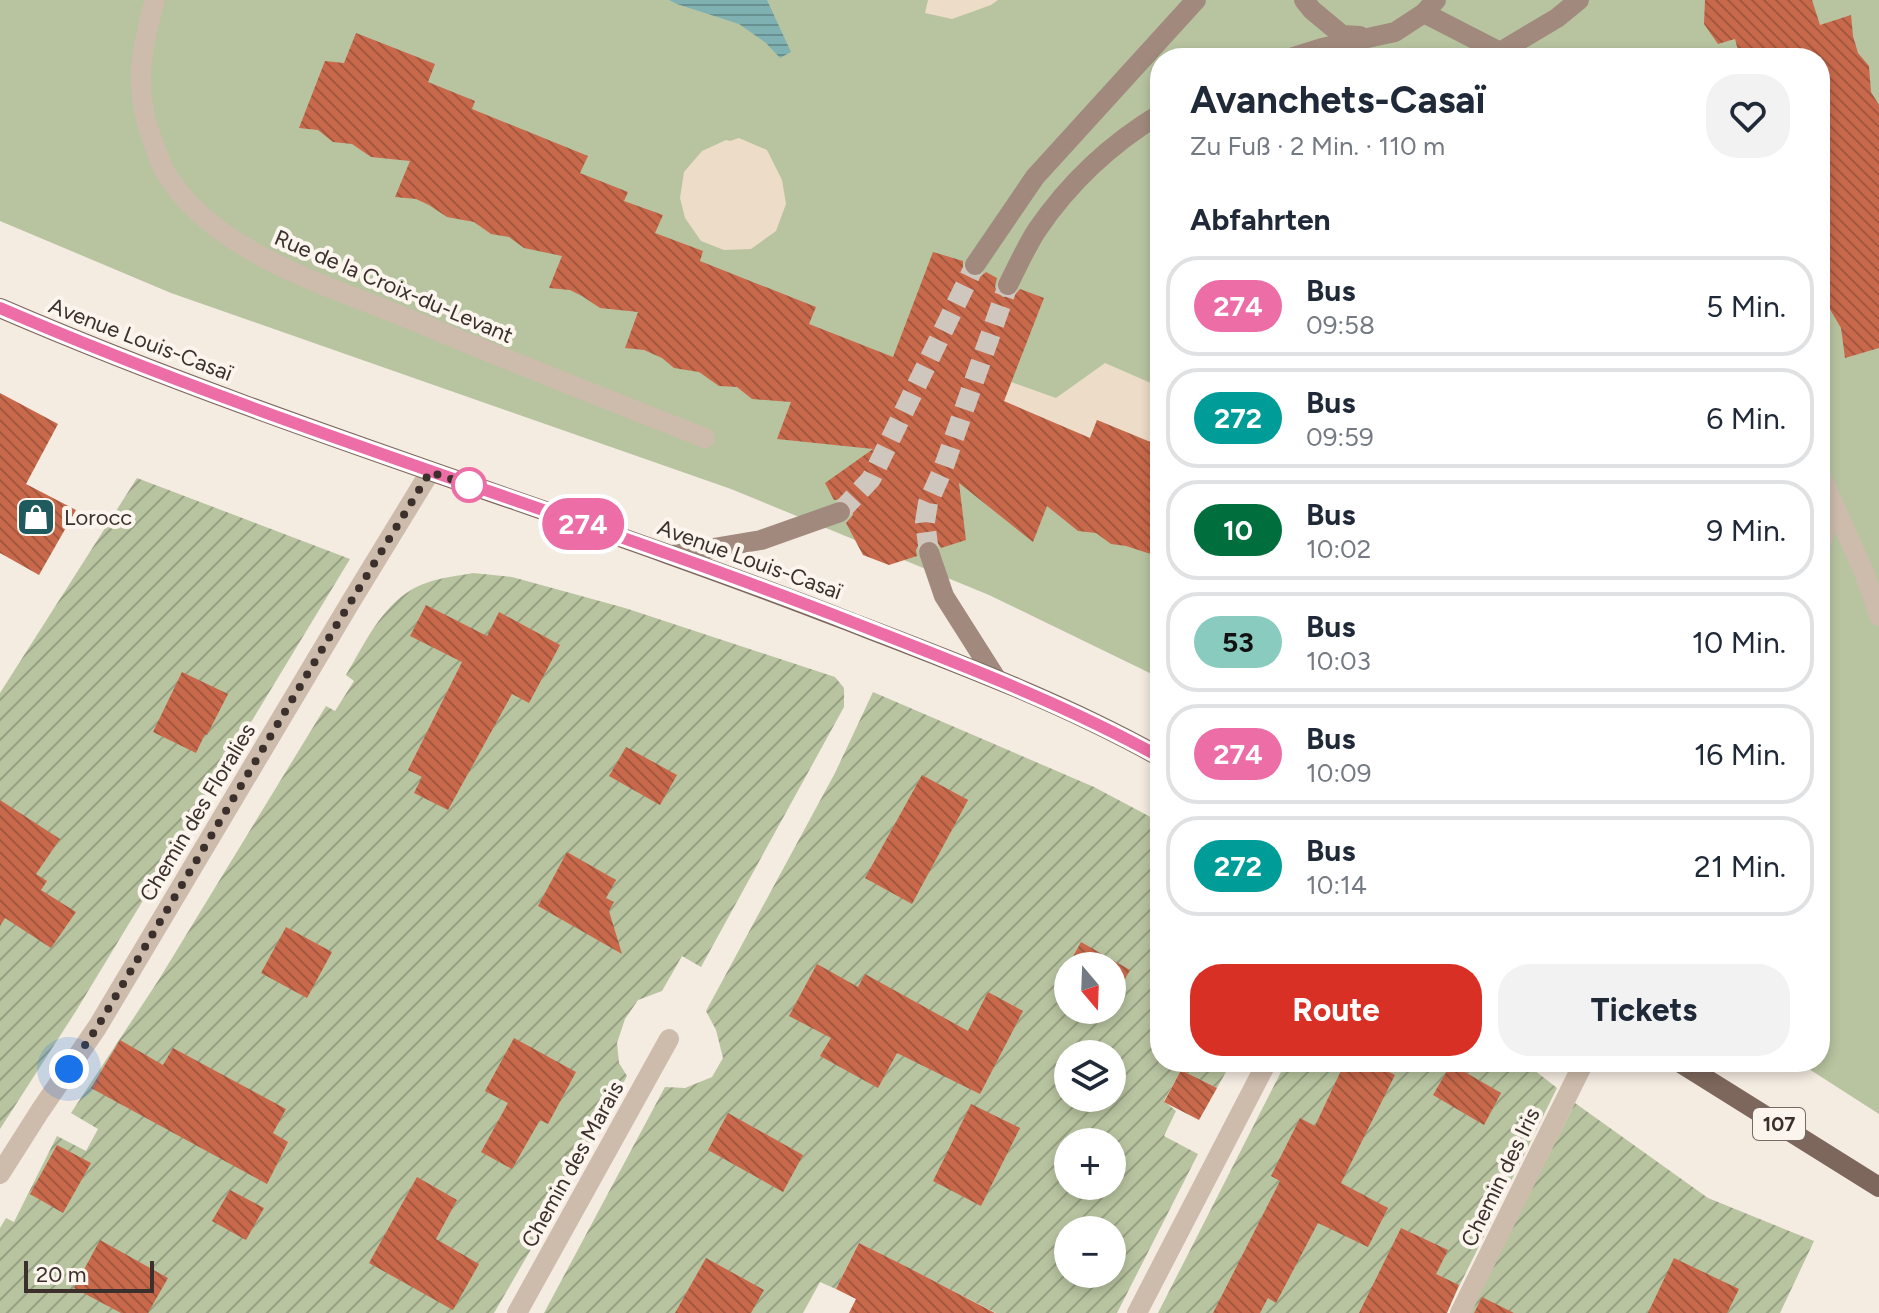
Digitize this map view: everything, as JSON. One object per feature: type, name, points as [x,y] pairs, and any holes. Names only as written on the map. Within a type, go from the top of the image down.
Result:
[{"type":"main road","name":"Avenue Louis-Casaï","points":[[0,308],[169,377],[430,472],[672,555],[996,678],[1150,751]]},
{"type":"main road","name":"107","points":[[1695,1072],[1879,1187]]},
{"type":"street","name":"Rue de la Croix-du-Levant","points":[[155,0],[144,38],[139,78],[146,124],[163,169],[185,199],[219,229],[258,255],[314,281],[705,438]]},
{"type":"street","points":[[1152,48],[1196,0]]},
{"type":"street","points":[[1304,0],[1342,35],[1368,37]]},
{"type":"street","points":[[1513,48],[1579,0]]},
{"type":"street","points":[[1322,48],[1395,32],[1430,6],[1493,48]]},
{"type":"street","points":[[975,265],[1035,177],[1150,51]]},
{"type":"street","points":[[1008,285],[1036,231],[1070,187],[1150,120]]},
{"type":"street","name":"Chemin des Floralies","points":[[0,1174],[98,1026],[430,472]]},
{"type":"street","points":[[1830,495],[1864,572],[1879,616]]},
{"type":"street","points":[[1830,507],[1832,499]]},
{"type":"street","points":[[672,555],[761,540],[840,512]]},
{"type":"street","points":[[929,552],[944,596],[996,678]]},
{"type":"street","name":"Chemin des Marais","points":[[517,1313],[669,1039]]},
{"type":"street","points":[[1137,1313],[1262,1072]]},
{"type":"street","name":"Chemin des Iris","points":[[1460,1313],[1579,1072]]},
{"type":"green space","points":[[0,0],[1879,0],[1879,1114],[1814,1072],[1830,1072],[1830,48],[1150,48],[1150,673],[989,595],[731,489],[171,293],[0,221]]},
{"type":"green space","points":[[137,478],[350,559],[76,1011],[0,1129],[0,693]]},
{"type":"green space","points":[[473,573],[512,577],[625,608],[835,677],[844,688],[844,707],[701,967],[682,956],[662,991],[638,1000],[625,1019],[617,1043],[619,1063],[627,1076],[494,1313],[0,1313],[0,1228],[6,1218],[14,1222],[57,1136],[86,1151],[98,1129],[71,1113],[158,981],[326,706],[335,711],[354,681],[346,675],[370,634],[389,608],[414,588],[434,580]]},
{"type":"green space","points":[[873,692],[1094,787],[1150,817],[1150,1072],[1180,1072],[1164,1101],[1176,1111],[1164,1136],[1198,1154],[1117,1313],[996,1313],[859,1243],[836,1289],[820,1282],[803,1313],[544,1313],[665,1087],[685,1088],[712,1077],[723,1058],[716,1030],[706,1011],[835,773]]},
{"type":"green space","points":[[1185,1072],[1226,1072],[1217,1088]]},
{"type":"green space","points":[[1281,1072],[1537,1072],[1557,1088],[1446,1313],[1158,1313]]},
{"type":"green space","points":[[1575,1103],[1708,1198],[1814,1241],[1780,1313],[1469,1313]]},
{"type":"shaded area","points":[[928,0],[998,0],[952,19],[925,13]]},
{"type":"shaded area","points":[[739,138],[767,150],[782,180],[786,204],[776,231],[751,249],[724,250],[701,241],[685,218],[680,198],[684,172],[702,151],[726,140]]},
{"type":"shaded area","points":[[1105,363],[1150,383],[1150,442],[1097,420],[1090,438],[1042,418],[1000,411],[1011,382],[1056,398]]},
{"type":"water","points":[[669,0],[767,0],[791,52],[780,58],[766,43],[739,24]]},
{"type":"building","points":[[1705,0],[1812,0],[1820,25],[1851,15],[1858,53],[1869,66],[1871,92],[1879,105],[1879,348],[1845,358],[1841,328],[1830,309],[1830,48],[1737,48],[1735,39],[1718,44],[1704,24]]},
{"type":"building","points":[[356,33],[435,64],[428,82],[475,101],[472,109],[588,156],[580,173],[628,192],[624,201],[663,215],[655,233],[703,251],[700,261],[816,307],[809,324],[893,357],[933,252],[963,261],[963,270],[968,276],[980,277],[986,272],[997,278],[995,287],[1003,297],[1014,296],[1020,289],[1044,298],[1004,401],[1090,438],[1097,420],[1150,442],[1150,554],[1111,544],[1096,533],[1078,531],[1047,506],[1033,542],[959,483],[966,540],[941,548],[937,542],[926,540],[919,544],[917,556],[889,565],[863,555],[846,523],[853,515],[852,507],[843,499],[834,500],[825,483],[873,449],[777,439],[791,402],[752,399],[737,387],[719,386],[699,372],[674,368],[662,358],[644,350],[625,348],[638,312],[600,308],[570,290],[549,288],[562,256],[524,248],[509,237],[491,234],[474,222],[447,217],[416,199],[395,197],[410,161],[371,157],[352,144],[333,142],[318,130],[299,128],[325,61],[344,63]]},
{"type":"building","points":[[0,393],[58,424],[26,484],[76,510],[39,575],[0,553]]},
{"type":"building","points":[[426,605],[487,636],[499,612],[560,645],[529,703],[512,694],[448,810],[414,793],[422,777],[408,770],[462,662],[410,636]]},
{"type":"building","points":[[182,672],[228,694],[196,753],[153,732]]},
{"type":"building","points":[[626,747],[677,775],[660,805],[609,776]]},
{"type":"building","points":[[922,775],[968,800],[912,904],[865,878]]},
{"type":"building","points":[[0,800],[60,839],[36,874],[47,881],[41,890],[76,912],[51,948],[5,918],[0,926]]},
{"type":"building","points":[[567,852],[616,880],[606,898],[614,902],[609,911],[622,954],[538,906]]},
{"type":"building","points":[[286,927],[332,952],[307,998],[261,973]]},
{"type":"building","points":[[1081,942],[1098,952],[1076,952]]},
{"type":"building","points":[[817,964],[858,987],[865,974],[968,1031],[988,992],[1023,1011],[980,1094],[897,1053],[878,1088],[820,1056],[831,1038],[789,1016]]},
{"type":"building","points":[[514,1038],[576,1072],[548,1124],[540,1120],[512,1169],[481,1152],[508,1103],[485,1091]]},
{"type":"building","points":[[120,1040],[163,1065],[173,1048],[286,1109],[273,1133],[288,1142],[267,1184],[91,1088]]},
{"type":"building","points":[[1180,1072],[1217,1088],[1199,1120],[1164,1102]]},
{"type":"building","points":[[1340,1072],[1389,1072],[1395,1075],[1341,1183],[1388,1208],[1368,1247],[1318,1223],[1276,1303],[1268,1298],[1260,1313],[1213,1313],[1280,1181],[1271,1176],[1300,1118],[1315,1126]]},
{"type":"building","points":[[1446,1072],[1465,1072],[1501,1093],[1484,1125],[1433,1095]]},
{"type":"building","points":[[971,1104],[1020,1128],[981,1206],[933,1181]]},
{"type":"building","points":[[728,1113],[803,1155],[783,1192],[708,1150]]},
{"type":"building","points":[[57,1145],[91,1163],[63,1213],[30,1194]]},
{"type":"building","points":[[417,1177],[457,1200],[436,1239],[479,1264],[453,1310],[369,1263]]},
{"type":"building","points":[[230,1190],[264,1208],[246,1240],[212,1221]]},
{"type":"building","points":[[1401,1228],[1448,1250],[1436,1274],[1459,1285],[1447,1313],[1359,1313]]},
{"type":"building","points":[[100,1240],[168,1278],[148,1313],[121,1313],[74,1288]]},
{"type":"building","points":[[859,1243],[995,1313],[849,1313],[856,1299],[836,1289]]},
{"type":"building","points":[[706,1258],[764,1290],[751,1313],[675,1313]]},
{"type":"building","points":[[1674,1258],[1739,1289],[1727,1313],[1648,1313]]},
{"type":"building","points":[[1482,1297],[1514,1313],[1474,1313]]},
{"type":"tunnel","points":[[840,512],[871,479],[975,265]]},
{"type":"tunnel","points":[[929,552],[925,522],[928,503],[1008,285]]},
{"type":"bus line","name":"274","points":[[0,308],[169,377],[430,472],[672,555],[939,656],[996,678],[1150,751]]},
{"type":"place","name":"Lorocc","points":[[36,517]]},
{"type":"route","points":[[69,1069],[98,1026],[430,472],[469,485]]}]
